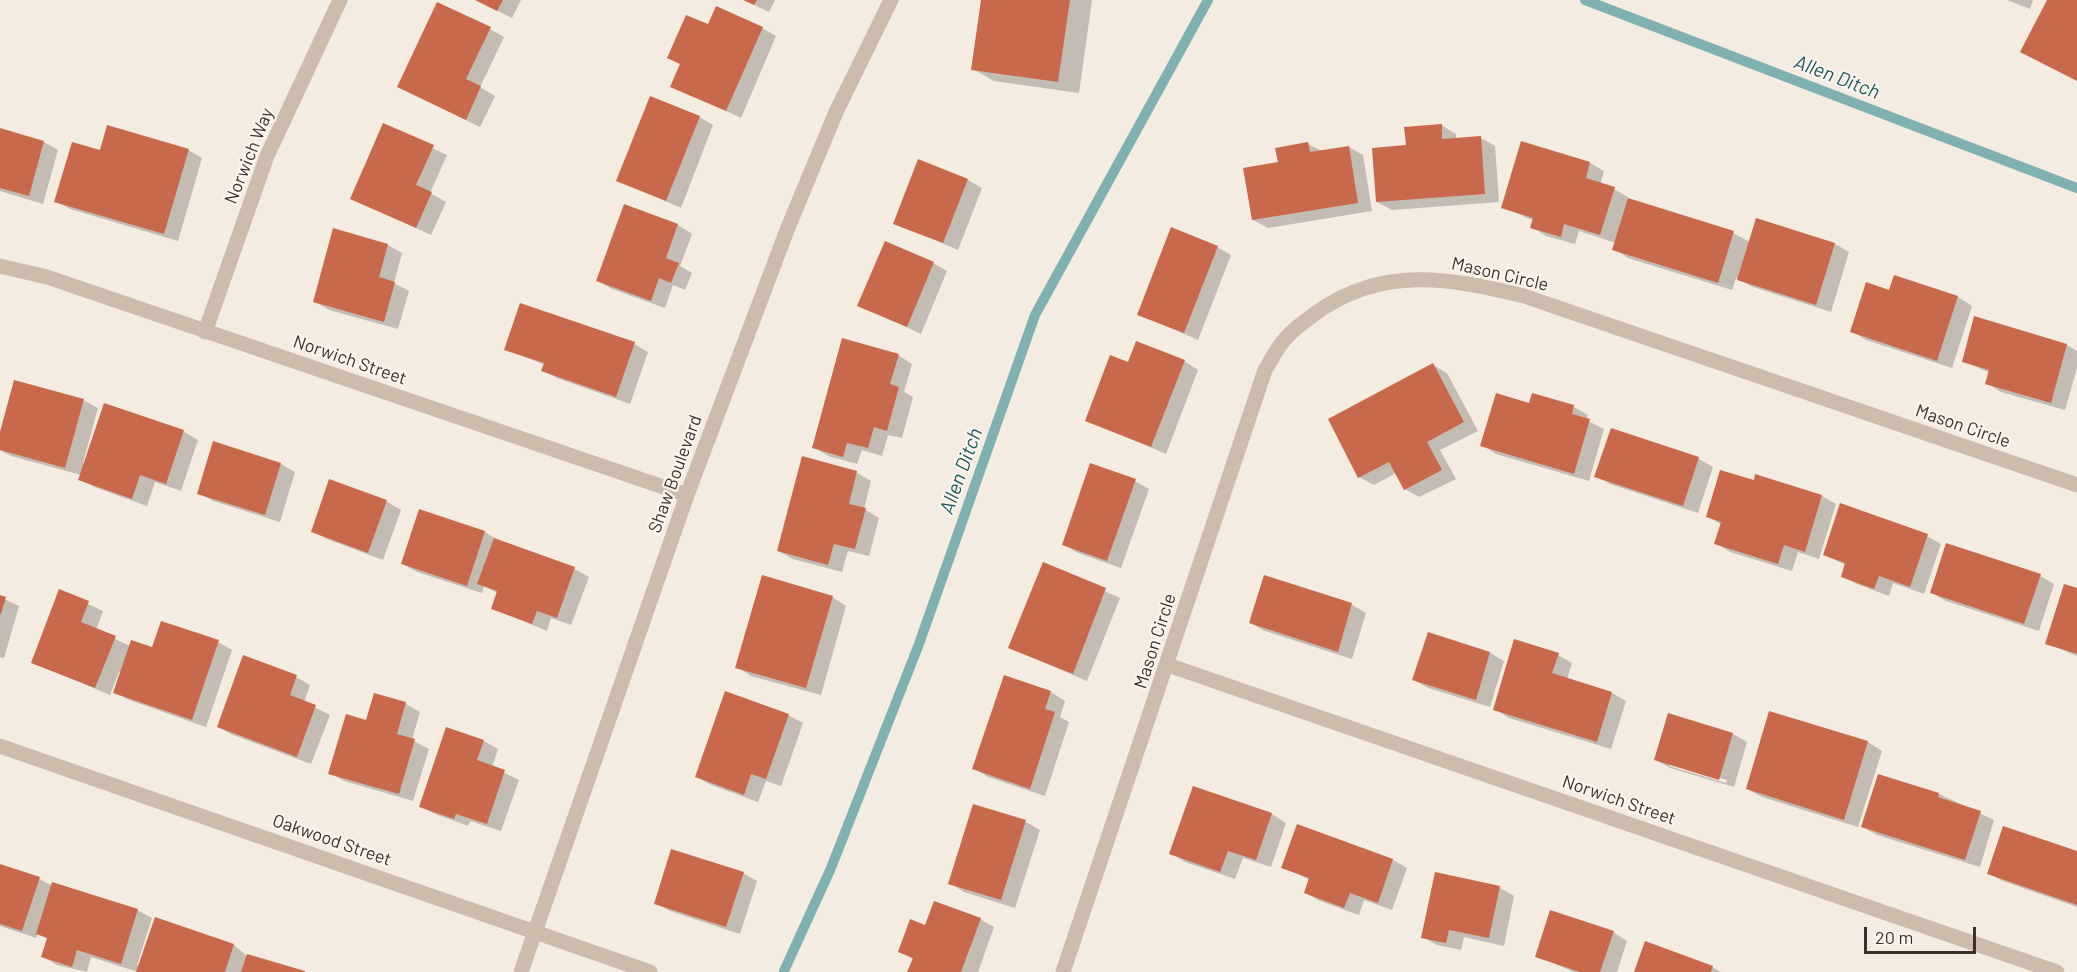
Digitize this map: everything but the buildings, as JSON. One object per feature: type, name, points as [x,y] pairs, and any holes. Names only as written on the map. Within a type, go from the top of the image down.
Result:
[{"type":"street","name":"Norwich Way","points":[[205,332],[267,156],[340,0]]},
{"type":"street","name":"Shaw Boulevard","points":[[521,972],[687,495],[792,219],[836,112],[891,0]]},
{"type":"street","name":"Norwich Street","points":[[0,266],[47,277],[687,495]]},
{"type":"street","name":"Mason Circle","points":[[1063,972],[1168,665],[1265,370],[1284,339],[1334,300],[1397,280],[1437,280],[1484,286],[1524,296],[2077,485]]},
{"type":"street","name":"Norwich Street","points":[[1168,665],[2057,972]]},
{"type":"street","name":"Oakwood Street","points":[[0,746],[650,972]]},
{"type":"waterway","name":"Allen Ditch","points":[[784,971],[831,868],[919,644],[1035,315],[1208,0]]},
{"type":"waterway","name":"Allen Ditch","points":[[1585,0],[2077,188]]}]
